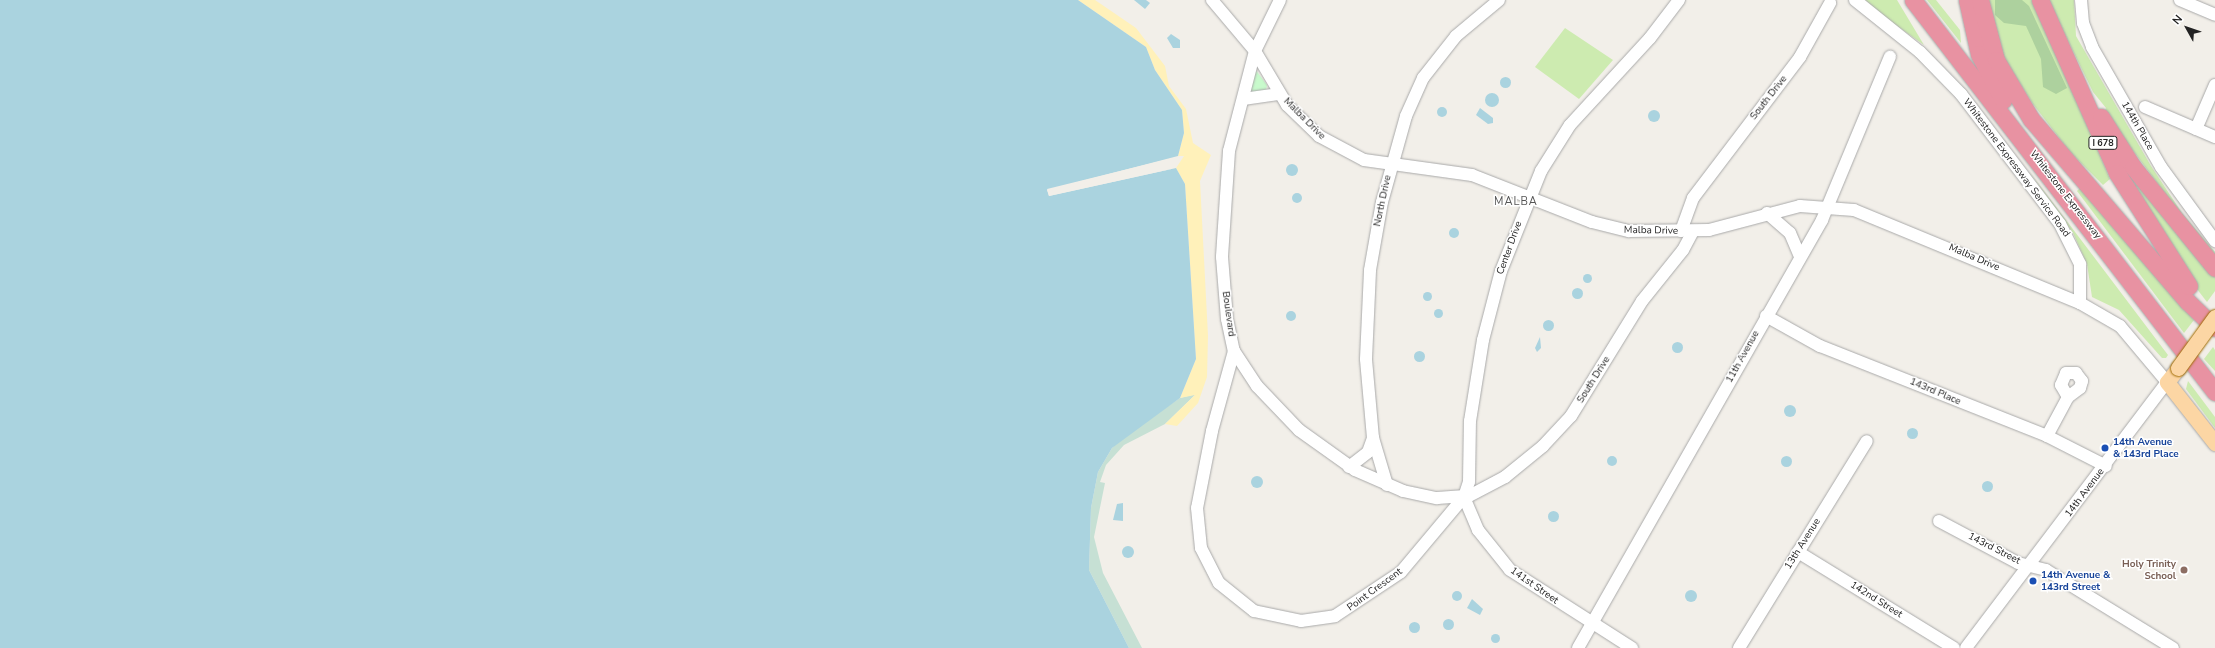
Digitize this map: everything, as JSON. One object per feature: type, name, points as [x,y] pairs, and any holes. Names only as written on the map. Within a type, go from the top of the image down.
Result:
[{"type":"highway","name":"Whitestone Expressway","points":[[1913,0],[2087,222],[2215,392]]},
{"type":"highway","points":[[1967,0],[1974,38],[1992,81],[2087,222]]},
{"type":"highway","points":[[1980,0],[1996,60],[2031,119],[2188,302],[2215,328]]},
{"type":"highway","points":[[2042,6],[2124,156],[2215,268]]},
{"type":"highway","name":"I 678","points":[[2042,6],[2124,185],[2166,255],[2215,322]]},
{"type":"main road","name":"14th Avenue","points":[[2167,382],[2215,317]]},
{"type":"main road","points":[[2167,382],[2215,443]]},
{"type":"street","name":"Malba Drive","points":[[1212,0],[1255,51],[1280,94],[1319,136],[1333,145],[1364,160],[1391,165],[1454,171],[1530,195],[1611,228],[1687,231],[1718,228],[1767,213],[1828,205],[1887,220],[2080,303]]},
{"type":"street","name":"Boulevard","points":[[1280,0],[1255,51],[1229,151],[1222,213],[1224,294],[1234,351],[1278,410],[1314,443],[1349,467],[1387,484],[1427,497],[1464,497]]},
{"type":"street","name":"North Drive","points":[[1387,484],[1373,438],[1367,382],[1366,323],[1374,240],[1391,165],[1406,116],[1431,65],[1456,36],[1498,0]]},
{"type":"street","name":"Center Drive","points":[[1464,497],[1469,482],[1470,421],[1483,340],[1501,271],[1530,195],[1546,160],[1565,132],[1650,38],[1679,0]]},
{"type":"street","name":"Whitestone Expressway Service Road","points":[[1855,0],[1920,52],[1961,94],[2060,224],[2080,264],[2080,303]]},
{"type":"street","name":"144th Place","points":[[2081,0],[2083,23],[2092,47],[2161,167],[2215,241]]},
{"type":"street","points":[[2180,0],[2215,15]]},
{"type":"street","name":"South Drive","points":[[1464,497],[1508,474],[1566,422],[1642,301],[1683,250],[1693,198],[1800,57],[1830,3]]},
{"type":"street","name":"11th Avenue","points":[[1578,648],[1593,624],[1828,205],[1890,57]]},
{"type":"street","points":[[2196,129],[2215,85]]},
{"type":"street","points":[[1242,99],[1280,94]]},
{"type":"street","points":[[2145,107],[2215,137]]},
{"type":"street","points":[[1767,213],[1790,233],[1800,257]]},
{"type":"street","points":[[2080,303],[2126,330],[2167,382]]},
{"type":"street","name":"143rd Place","points":[[1766,316],[1820,346],[2047,436],[2106,466]]},
{"type":"street","name":"Point Crescent","points":[[1234,351],[1206,458],[1197,528],[1210,570],[1239,602],[1270,616],[1301,621],[1323,620],[1350,610],[1416,558],[1464,497]]},
{"type":"street","name":"14th Avenue","points":[[1966,648],[2106,466],[2167,382]]},
{"type":"street","points":[[2047,436],[2068,397]]},
{"type":"street","points":[[1349,467],[1368,452],[1373,438]]},
{"type":"street","name":"13th Avenue","points":[[1739,648],[1867,441]]},
{"type":"street","name":"141st Street","points":[[1464,497],[1478,530],[1506,566],[1532,587],[1632,648]]},
{"type":"street","name":"143rd Street","points":[[1939,521],[2018,563],[2046,570],[2173,648]]},
{"type":"street","name":"142nd Street","points":[[1798,552],[1954,648]]},
{"type":"green space","points":[[1865,0],[1897,0],[1924,45],[1893,23]]},
{"type":"green space","points":[[1927,0],[1936,0],[1960,30],[1961,43]]},
{"type":"green space","points":[[1984,0],[2033,0],[2110,179],[2103,185],[2070,152],[2033,104],[1999,51]]},
{"type":"green space","points":[[1995,0],[2022,0],[2029,6],[2067,88],[2056,94],[2043,87],[2041,59],[2026,26],[2004,23],[1995,15]]},
{"type":"green space","points":[[2048,0],[2074,0],[2076,36],[2151,166],[2182,213],[2215,252],[2215,260],[2104,112],[2106,108],[2093,92]]},
{"type":"green space","points":[[1565,28],[1613,60],[1579,99],[1535,67]]},
{"type":"green space","points":[[1255,69],[1267,85],[1266,90],[1251,93],[1249,89]]},
{"type":"green space","points":[[2126,168],[2215,277],[2215,291],[2207,302],[2176,262],[2133,193]]},
{"type":"green space","points":[[2029,171],[2168,355],[2166,358],[2162,358],[2119,310],[2092,297],[2087,264],[2073,233]]},
{"type":"green space","points":[[2080,188],[2194,320],[2184,333],[2077,191]]},
{"type":"green space","points":[[2213,347],[2215,350],[2215,371],[2204,359]]},
{"type":"green space","points":[[2188,381],[2215,417],[2215,428],[2186,389]]},
{"type":"green space","points":[[1196,394],[1165,424],[1124,445],[1106,465],[1100,482],[1105,483],[1094,537],[1103,573],[1142,648],[1129,648],[1089,570],[1091,508],[1098,472],[1112,448],[1127,434],[1180,398]]},
{"type":"sand","points":[[1078,0],[1095,0],[1136,28],[1165,66],[1169,86],[1186,109],[1193,143],[1211,155],[1200,181],[1208,336],[1207,377],[1198,403],[1177,426],[1165,424],[1195,395],[1180,398],[1196,359],[1185,184],[1176,168],[1184,156],[1178,156],[1184,133],[1182,110],[1155,70],[1146,47]]},
{"type":"water","points":[[0,0],[1078,0],[1146,47],[1155,70],[1182,110],[1184,133],[1178,156],[1047,190],[1049,196],[1176,168],[1185,184],[1196,359],[1180,398],[1112,448],[1098,472],[1091,508],[1089,570],[1129,648],[0,648]]},
{"type":"water","points":[[1134,0],[1146,0],[1150,3],[1145,9]]},
{"type":"water","points":[[1171,34],[1180,40],[1180,48],[1173,48],[1167,38]]},
{"type":"water","points":[[1503,77],[1507,77],[1509,78],[1509,86],[1503,87],[1500,84],[1500,80]]},
{"type":"water","points":[[1492,93],[1497,95],[1499,100],[1497,105],[1492,107],[1487,105],[1485,100],[1487,95]]},
{"type":"water","points":[[1440,107],[1444,107],[1446,108],[1446,116],[1440,117],[1437,114],[1437,110]]},
{"type":"water","points":[[1480,108],[1493,118],[1493,123],[1488,124],[1476,115]]},
{"type":"water","points":[[1652,110],[1656,110],[1660,116],[1656,122],[1652,122],[1648,118],[1648,114]]},
{"type":"water","points":[[1290,164],[1294,164],[1298,170],[1294,176],[1290,176],[1286,172],[1286,168]]},
{"type":"water","points":[[1295,193],[1299,193],[1301,194],[1301,202],[1295,203],[1292,200],[1292,196]]},
{"type":"water","points":[[1454,228],[1459,233],[1454,238],[1449,233]]},
{"type":"water","points":[[1587,273],[1592,278],[1587,283],[1582,278]]},
{"type":"water","points":[[1575,288],[1579,288],[1581,289],[1581,297],[1575,298],[1572,295],[1572,291]]},
{"type":"water","points":[[1425,292],[1429,292],[1431,296],[1429,300],[1425,300],[1423,298],[1423,294]]},
{"type":"water","points":[[1438,308],[1443,313],[1438,318],[1433,313]]},
{"type":"water","points":[[1289,311],[1293,311],[1296,316],[1293,321],[1289,321],[1286,318],[1286,314]]},
{"type":"water","points":[[1548,319],[1552,321],[1554,325],[1552,329],[1548,331],[1544,329],[1542,325],[1544,321]]},
{"type":"water","points":[[1540,337],[1541,348],[1537,352],[1535,348]]},
{"type":"water","points":[[1677,341],[1681,343],[1683,347],[1681,351],[1677,353],[1673,351],[1671,347],[1673,343]]},
{"type":"water","points":[[1417,351],[1421,351],[1423,352],[1423,360],[1417,361],[1414,358],[1414,354]]},
{"type":"water","points":[[1790,405],[1794,407],[1796,411],[1794,415],[1790,417],[1786,415],[1784,411],[1786,407]]},
{"type":"water","points":[[1912,427],[1916,429],[1918,433],[1916,437],[1912,439],[1908,437],[1906,433],[1908,429]]},
{"type":"water","points":[[1786,455],[1790,457],[1792,461],[1790,465],[1786,467],[1782,465],[1780,461],[1782,457]]},
{"type":"water","points":[[1610,456],[1614,456],[1616,457],[1616,465],[1610,466],[1607,463],[1607,459]]},
{"type":"water","points":[[1255,476],[1259,476],[1263,482],[1259,488],[1255,488],[1251,484],[1251,480]]},
{"type":"water","points":[[1987,480],[1991,482],[1993,486],[1991,490],[1987,492],[1983,490],[1981,486],[1983,482]]},
{"type":"water","points":[[1123,503],[1123,521],[1113,520],[1117,504]]},
{"type":"water","points":[[1553,510],[1557,512],[1559,516],[1557,520],[1553,522],[1549,520],[1547,516],[1549,512]]},
{"type":"water","points":[[1130,546],[1133,547],[1133,557],[1126,558],[1123,557],[1122,550],[1123,547]]},
{"type":"water","points":[[1689,590],[1693,590],[1697,596],[1693,602],[1689,602],[1685,598],[1685,594]]},
{"type":"water","points":[[1455,591],[1459,591],[1461,592],[1461,600],[1455,601],[1452,598],[1452,594]]},
{"type":"water","points":[[1472,599],[1483,609],[1480,615],[1467,608]]},
{"type":"water","points":[[1448,618],[1452,620],[1454,624],[1452,628],[1448,630],[1444,628],[1442,624],[1444,620]]},
{"type":"water","points":[[1414,621],[1418,623],[1420,627],[1418,631],[1414,633],[1410,631],[1408,627],[1410,623]]},
{"type":"water","points":[[1495,633],[1500,638],[1495,643],[1490,638]]},
{"type":"pier","points":[[1181,156],[1049,191],[1176,168],[1049,196],[1047,189]]},
{"type":"place","name":"14th Avenue & 143rd Place","points":[[2105,448]]},
{"type":"place","name":"Holy Trinity School","points":[[2184,570]]},
{"type":"place","name":"14th Avenue & 143rd Street","points":[[2033,581]]},
{"type":"district","name":"MALBA","points":[[1516,202]]}]
